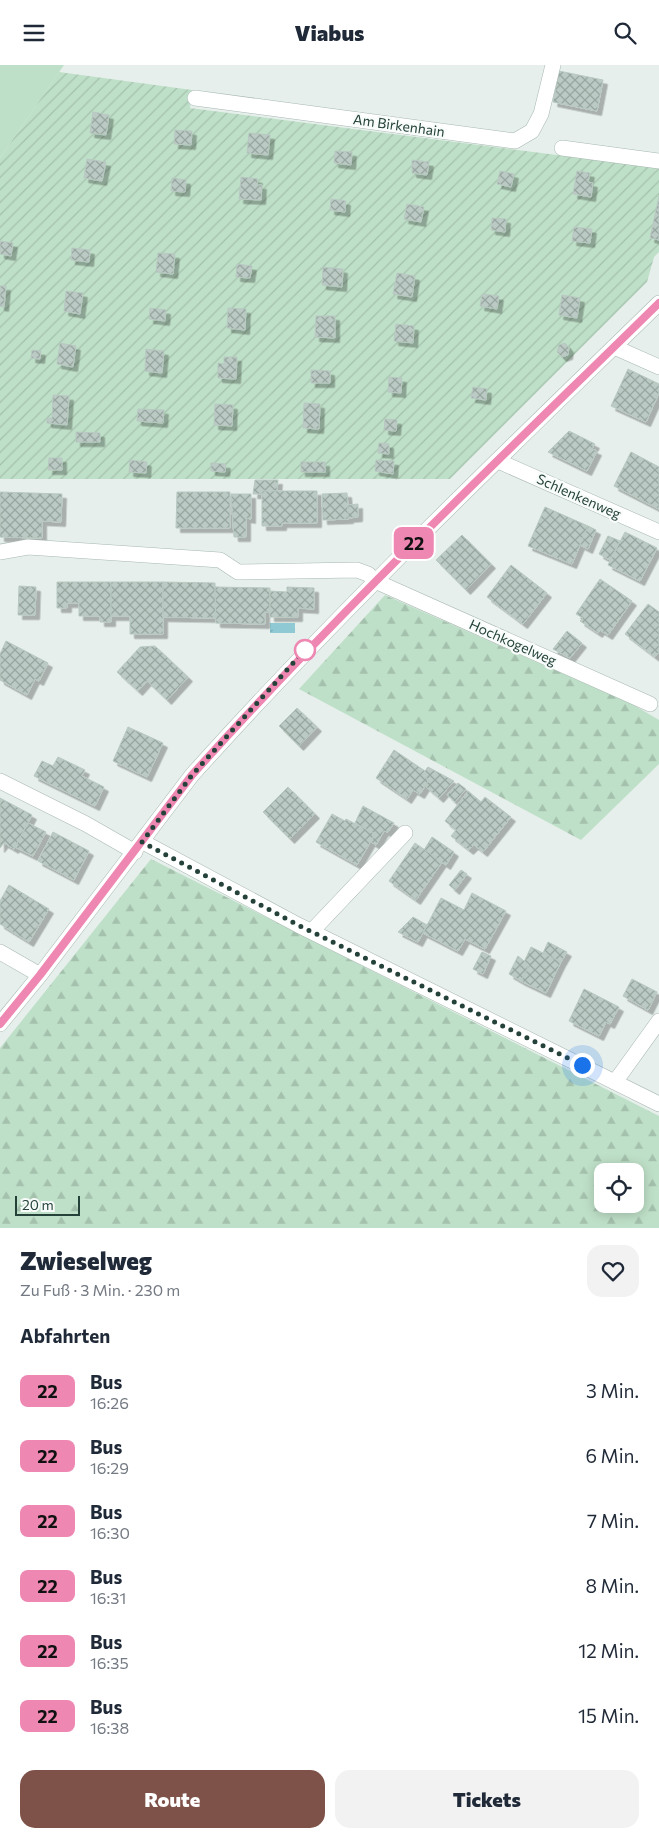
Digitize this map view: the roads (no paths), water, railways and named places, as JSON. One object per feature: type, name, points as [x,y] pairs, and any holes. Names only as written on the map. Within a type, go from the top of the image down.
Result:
[{"type":"street","name":"Am Birkenhain","points":[[195,98],[515,141],[532,131],[541,114],[553,65]]},
{"type":"street","points":[[562,148],[659,161]]},
{"type":"street","points":[[0,1024],[139,847],[192,775],[305,650],[659,303]]},
{"type":"street","points":[[614,347],[659,367]]},
{"type":"street","name":"Schlenkenweg","points":[[498,461],[659,532]]},
{"type":"street","name":"Hochkogelweg","points":[[0,552],[28,547],[220,560],[238,572],[357,570],[368,573],[375,581],[650,704]]},
{"type":"street","points":[[0,781],[312,931],[659,1104]]},
{"type":"street","points":[[312,931],[405,833]]},
{"type":"street","points":[[0,952],[40,975]]},
{"type":"street","points":[[615,1082],[659,1021]]},
{"type":"water","points":[[270,623],[295,623],[295,633],[270,633]]}]
